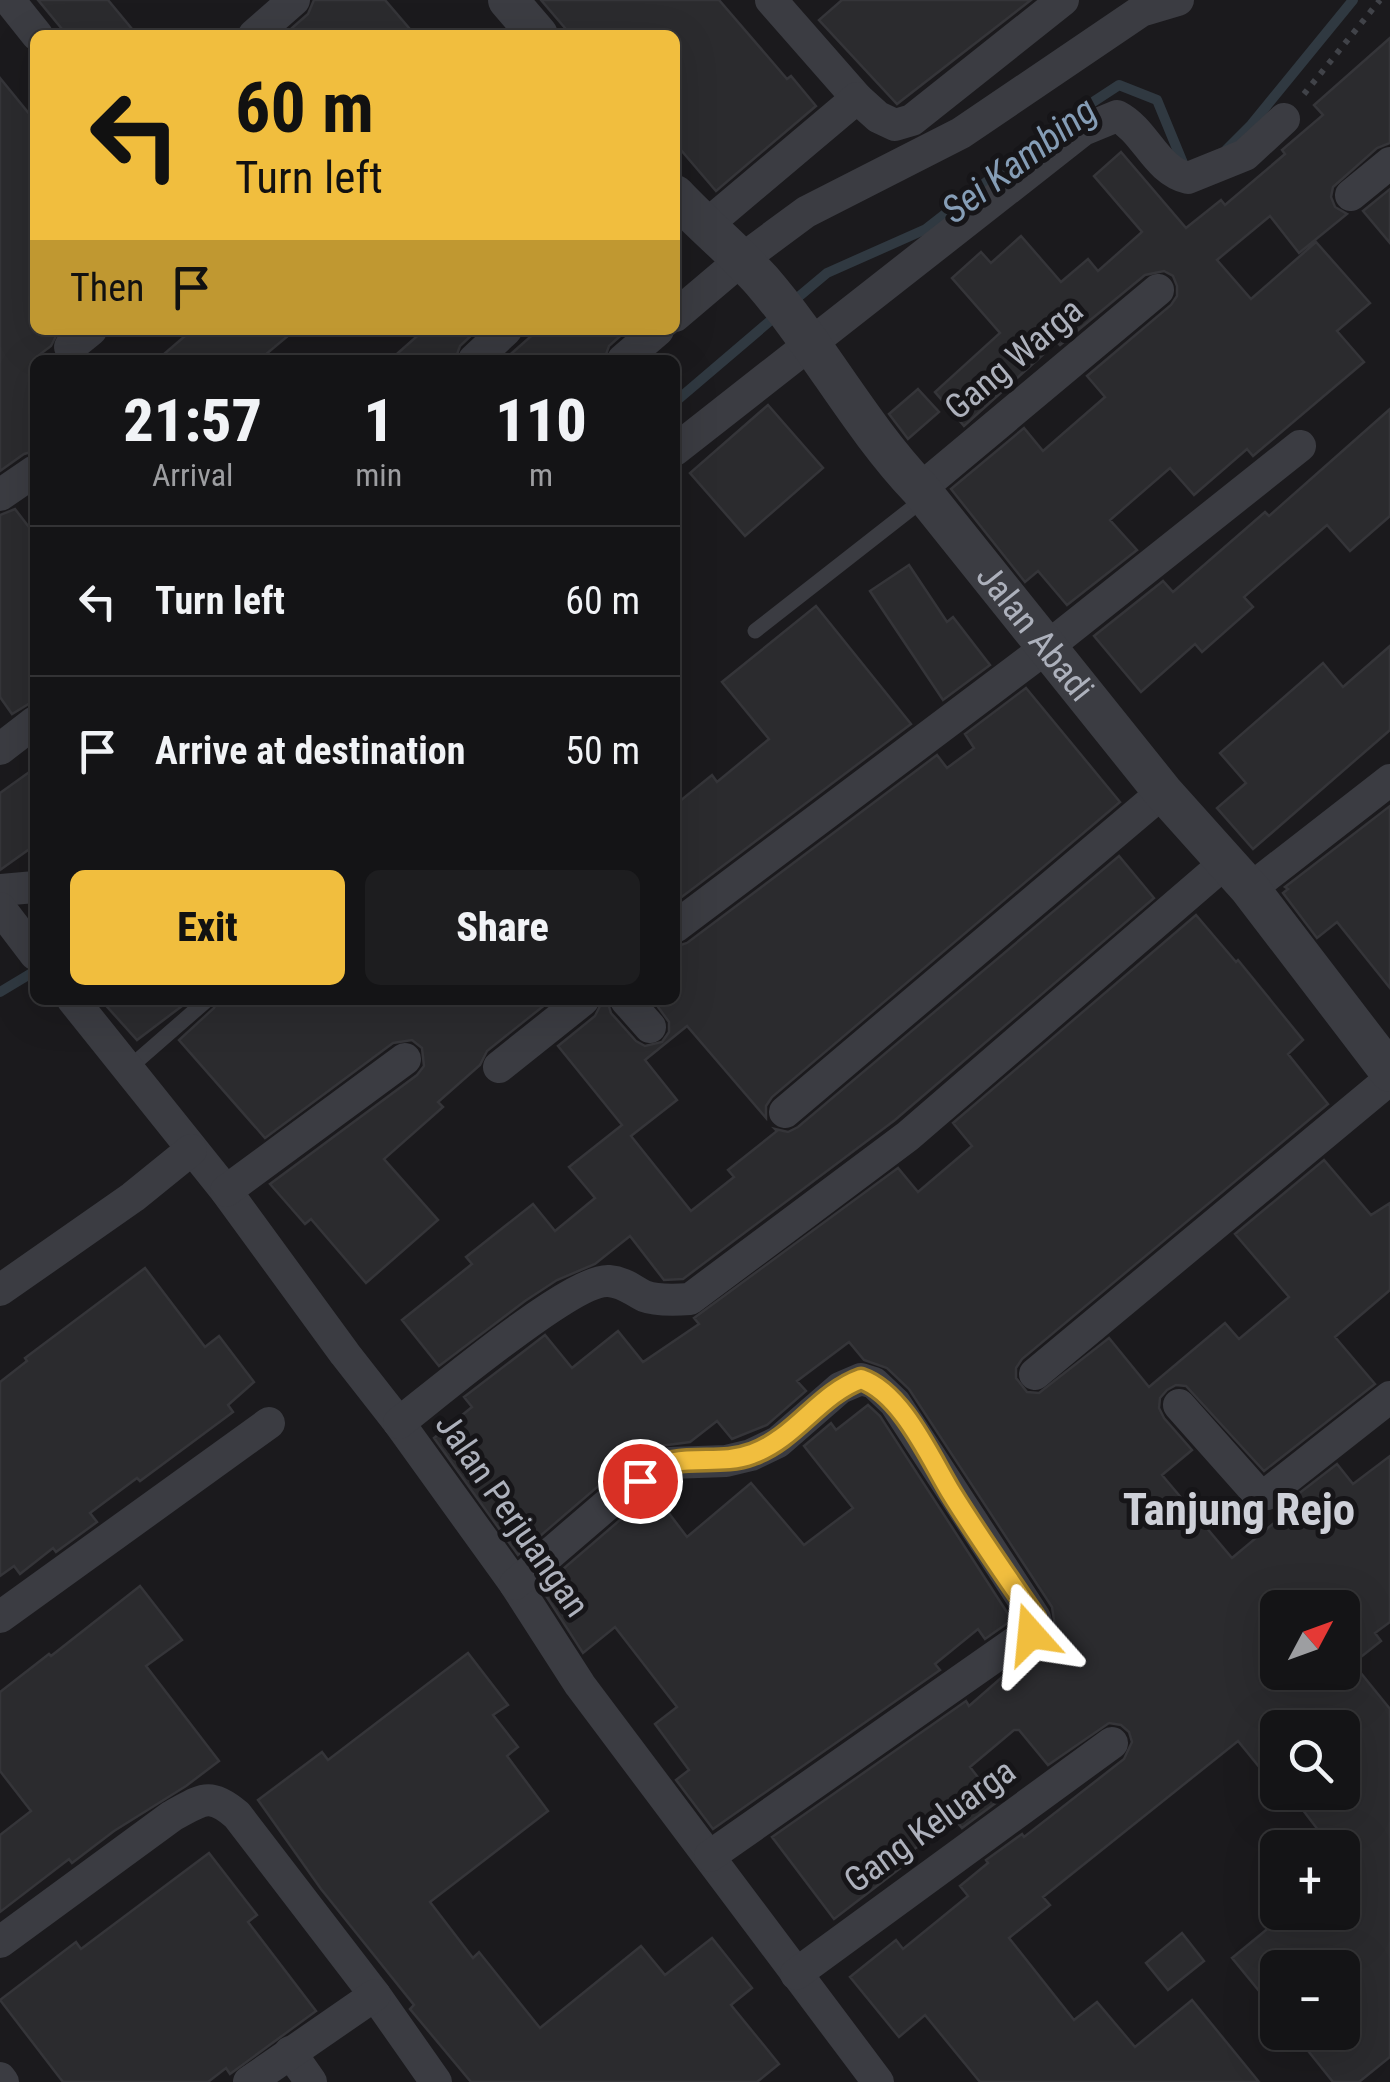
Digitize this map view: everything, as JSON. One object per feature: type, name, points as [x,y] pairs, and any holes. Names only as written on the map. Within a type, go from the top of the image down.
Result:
[{"type":"street","points":[[9,0],[32,30]]},
{"type":"street","points":[[260,30],[294,0]]},
{"type":"street","points":[[508,0],[534,30]]},
{"type":"street","points":[[771,0],[857,98],[895,126],[912,120],[1063,0]]},
{"type":"street","points":[[680,313],[751,270],[806,212],[961,133],[1140,11],[1178,0]]},
{"type":"street","points":[[704,227],[857,98]]},
{"type":"street","points":[[680,446],[805,336],[1083,130],[1117,116],[1130,123],[1164,166],[1188,178],[1245,155],[1284,119]]},
{"type":"street","points":[[1351,195],[1390,163]]},
{"type":"street","name":"Jalan Abadi","points":[[680,201],[751,270],[805,336],[895,462],[1163,792],[1238,875],[1390,1076]]},
{"type":"street","name":"Gang Warga","points":[[924,493],[1158,290]]},
{"type":"street","points":[[479,355],[501,335]]},
{"type":"street","points":[[628,355],[652,335]]},
{"type":"street","points":[[680,923],[1046,648],[1300,446]]},
{"type":"street","points":[[0,495],[30,474]]},
{"type":"street","points":[[0,749],[30,726]]},
{"type":"street","points":[[400,1422],[533,1321],[589,1285],[606,1280],[632,1286],[644,1296],[690,1299],[908,1136],[1238,875],[1390,780]]},
{"type":"street","points":[[784,1112],[1163,792]]},
{"type":"street","points":[[0,890],[30,887]]},
{"type":"street","points":[[0,908],[30,947]]},
{"type":"street","name":"Jalan Perjuangan","points":[[78,1005],[190,1150],[226,1190],[345,1354],[400,1422],[515,1584],[580,1685],[878,2082]]},
{"type":"street","points":[[499,1067],[577,1005]]},
{"type":"street","points":[[630,1005],[650,1027]]},
{"type":"street","points":[[226,1190],[405,1060]]},
{"type":"street","points":[[1034,1374],[1390,1076]]},
{"type":"street","points":[[0,1290],[132,1197],[190,1150]]},
{"type":"street","points":[[515,1584],[623,1492],[670,1463],[726,1461],[751,1455],[778,1442],[840,1388],[861,1379],[874,1384],[894,1403],[1035,1618],[1037,1627],[710,1856]]},
{"type":"street","points":[[1179,1405],[1259,1496],[1267,1494],[1390,1397]]},
{"type":"street","points":[[0,1617],[269,1424]]},
{"type":"street","name":"Gang Keluarga","points":[[796,1974],[1112,1743]]},
{"type":"street","points":[[0,1942],[172,1816],[202,1800],[218,1800],[237,1815],[375,1995],[436,2082]]},
{"type":"street","points":[[250,2082],[375,1995]]},
{"type":"street","points":[[290,2052],[311,2082]]},
{"type":"lane","points":[[755,631],[924,493]]},
{"type":"lane","points":[[129,1068],[201,1005]]},
{"type":"path","points":[[1284,119],[1380,0]]},
{"type":"building","points":[[38,0],[108,0],[133,30],[63,30]]},
{"type":"building","points":[[314,0],[385,0],[411,30],[290,30],[308,14]]},
{"type":"building","points":[[541,0],[719,0],[787,79],[791,76],[816,106],[716,191],[680,149],[680,30],[567,30]]},
{"type":"building","points":[[842,0],[1031,0],[897,104],[819,20]]},
{"type":"building","points":[[1390,38],[1390,143],[1377,148],[1333,187],[1335,207],[1347,214],[1299,253],[1270,216],[1217,260],[1251,299],[1316,242],[1370,303],[1337,331],[1364,362],[1253,456],[1247,449],[1194,495],[1170,468],[1110,520],[1137,550],[1067,605],[1038,571],[1025,582],[951,489],[1024,428],[1043,451],[1105,397],[1087,376],[1171,305],[1177,296],[1177,286],[1173,276],[1164,271],[1145,275],[1060,345],[1057,342],[964,426],[935,392],[1000,333],[952,278],[981,252],[991,263],[1021,236],[1061,282],[1088,259],[1098,271],[1142,232],[1094,176],[1121,152],[1186,228],[1221,200],[1225,205],[1285,154],[1282,150],[1323,115],[1314,105]]},
{"type":"building","points":[[0,78],[30,115],[30,335],[56,335],[51,346],[39,355],[30,355],[30,452],[0,471]]},
{"type":"building","points":[[1390,189],[1390,243],[1363,211]]},
{"type":"building","points":[[186,335],[289,335],[265,355],[163,355]]},
{"type":"building","points":[[418,335],[472,335],[457,355],[396,355]]},
{"type":"building","points":[[532,335],[621,335],[606,355],[510,355]]},
{"type":"building","points":[[918,389],[939,412],[908,439],[889,414]]},
{"type":"building","points":[[768,405],[823,468],[745,536],[690,473]]},
{"type":"building","points":[[1390,409],[1390,516],[1350,551],[1327,525],[1244,597],[1253,607],[1202,652],[1195,644],[1141,692],[1094,636],[1163,581],[1173,592],[1265,512],[1269,516]]},
{"type":"building","points":[[15,509],[30,528],[30,703],[12,714],[0,697],[0,515]]},
{"type":"building","points":[[909,565],[947,622],[953,617],[990,665],[943,700],[870,591]]},
{"type":"building","points":[[816,606],[911,724],[680,898],[680,801],[712,775],[717,782],[769,739],[722,682]]},
{"type":"building","points":[[1390,646],[1390,730],[1253,849],[1217,808],[1246,783],[1220,753],[1323,663],[1343,687]]},
{"type":"building","points":[[1026,688],[1120,802],[772,1097],[766,1106],[766,1118],[687,1026],[645,1060],[677,1100],[631,1136],[691,1211],[734,1177],[728,1170],[775,1129],[788,1132],[798,1127],[1119,856],[1154,898],[895,1120],[683,1279],[664,1280],[630,1236],[595,1264],[557,1280],[525,1301],[439,1366],[402,1320],[472,1264],[466,1257],[533,1204],[555,1231],[595,1198],[569,1167],[622,1125],[558,1046],[595,1016],[600,1005],[609,1005],[636,1041],[645,1046],[662,1042],[669,1032],[669,1022],[657,1005],[680,1005],[680,945],[937,755],[947,768],[974,748],[965,734]]},
{"type":"building","points":[[30,772],[30,849],[0,870],[0,793]]},
{"type":"building","points":[[1390,806],[1390,988],[1337,922],[1317,938],[1283,893],[1288,889],[1285,887]]},
{"type":"building","points":[[1196,915],[1303,1040],[1288,1054],[1328,1104],[1022,1359],[1016,1368],[1016,1378],[1027,1392],[1039,1393],[1109,1338],[1149,1387],[1225,1323],[1239,1339],[1289,1297],[1235,1234],[1324,1160],[1371,1215],[1390,1203],[1390,1290],[1335,1337],[1375,1384],[1264,1471],[1186,1386],[1176,1385],[1167,1390],[1160,1398],[1159,1408],[1192,1450],[1162,1475],[1232,1558],[1280,1518],[1275,1512],[1337,1464],[1353,1484],[1390,1456],[1390,1622],[1375,1633],[1381,1641],[1360,1658],[1360,1590],[1260,1590],[1260,1690],[1360,1690],[1360,1672],[1390,1709],[1390,2057],[1359,2082],[1333,2082],[1307,2050],[1360,2050],[1360,1950],[1260,1950],[1260,1992],[1232,1958],[1266,1930],[1360,1930],[1360,1830],[1318,1830],[1303,1810],[1360,1810],[1360,1710],[1260,1710],[1260,1768],[1238,1741],[1043,1897],[1050,1905],[1009,1938],[1074,2020],[1097,2002],[1135,2047],[1192,2000],[1259,2082],[980,2082],[925,2015],[899,2037],[850,1977],[896,1940],[903,1949],[968,1896],[960,1886],[988,1863],[986,1860],[1022,1834],[1024,1837],[1124,1759],[1132,1742],[1121,1725],[1109,1723],[1048,1765],[1019,1730],[1014,1730],[970,1767],[997,1802],[962,1828],[956,1821],[898,1860],[903,1866],[834,1919],[772,1837],[966,1701],[969,1706],[1056,1633],[1052,1607],[909,1389],[887,1368],[864,1360],[849,1342],[797,1381],[806,1391],[767,1425],[732,1439],[717,1421],[690,1442],[660,1446],[610,1476],[518,1555],[434,1438],[472,1407],[464,1397],[545,1335],[572,1368],[618,1331],[643,1362],[699,1324],[694,1318],[898,1168],[918,1192],[972,1146],[953,1123]]},
{"type":"building","points":[[106,1005],[183,1005],[137,1040]]},
{"type":"building","points":[[545,1005],[487,1051],[480,1065],[438,1102],[443,1107],[384,1159],[438,1220],[366,1283],[311,1219],[305,1224],[270,1184],[417,1075],[424,1066],[422,1048],[412,1040],[393,1043],[265,1138],[179,1040],[214,1008]]},
{"type":"building","points":[[145,1268],[205,1347],[219,1336],[254,1382],[228,1405],[233,1412],[90,1513],[97,1522],[56,1552],[53,1548],[20,1574],[14,1566],[0,1576],[0,1382],[27,1361],[25,1358]]},
{"type":"building","points":[[868,1405],[880,1416],[1012,1620],[985,1639],[978,1629],[935,1664],[940,1670],[713,1829],[676,1780],[689,1770],[655,1724],[677,1707],[615,1627],[583,1653],[541,1588],[635,1507],[655,1495],[687,1537],[751,1483],[804,1545],[853,1508],[804,1446],[831,1423],[836,1430]]},
{"type":"building","points":[[140,1586],[182,1640],[146,1666],[219,1761],[72,1863],[69,1859],[0,1912],[0,1835],[31,1811],[0,1771],[0,1692]]},
{"type":"building","points":[[468,1653],[508,1705],[493,1715],[518,1747],[507,1756],[548,1811],[430,1902],[473,1958],[479,1952],[540,2028],[641,1946],[665,1975],[712,1938],[752,1988],[731,2005],[779,2064],[757,2082],[471,2082],[410,2009],[414,2005],[321,1889],[258,1800],[322,1752],[328,1760]]},
{"type":"building","points":[[209,1853],[257,1915],[248,1922],[316,2011],[230,2074],[226,2068],[208,2082],[63,2082],[0,2000],[76,1942],[81,1949]]},
{"type":"building","points":[[1182,1933],[1204,1961],[1168,1990],[1146,1963]]},
{"type":"waterway","name":"Sei Kambing","points":[[1226,150],[1353,0]]},
{"type":"waterway","name":"Sei Kambing","points":[[790,304],[827,273],[926,229],[1064,121],[1119,85],[1157,100],[1185,168]]},
{"type":"waterway","name":"Sei Kambing","points":[[680,398],[777,315]]},
{"type":"waterway","name":"Sei Kambing","points":[[0,992],[30,974]]},
{"type":"district","name":"Tanjung Rejo","points":[[1239,1509]]},
{"type":"route","points":[[640,1481],[670,1463],[726,1461],[751,1455],[778,1442],[840,1388],[861,1379],[874,1384],[894,1403],[934,1461],[1035,1618],[1037,1627],[1031,1634]]}]
